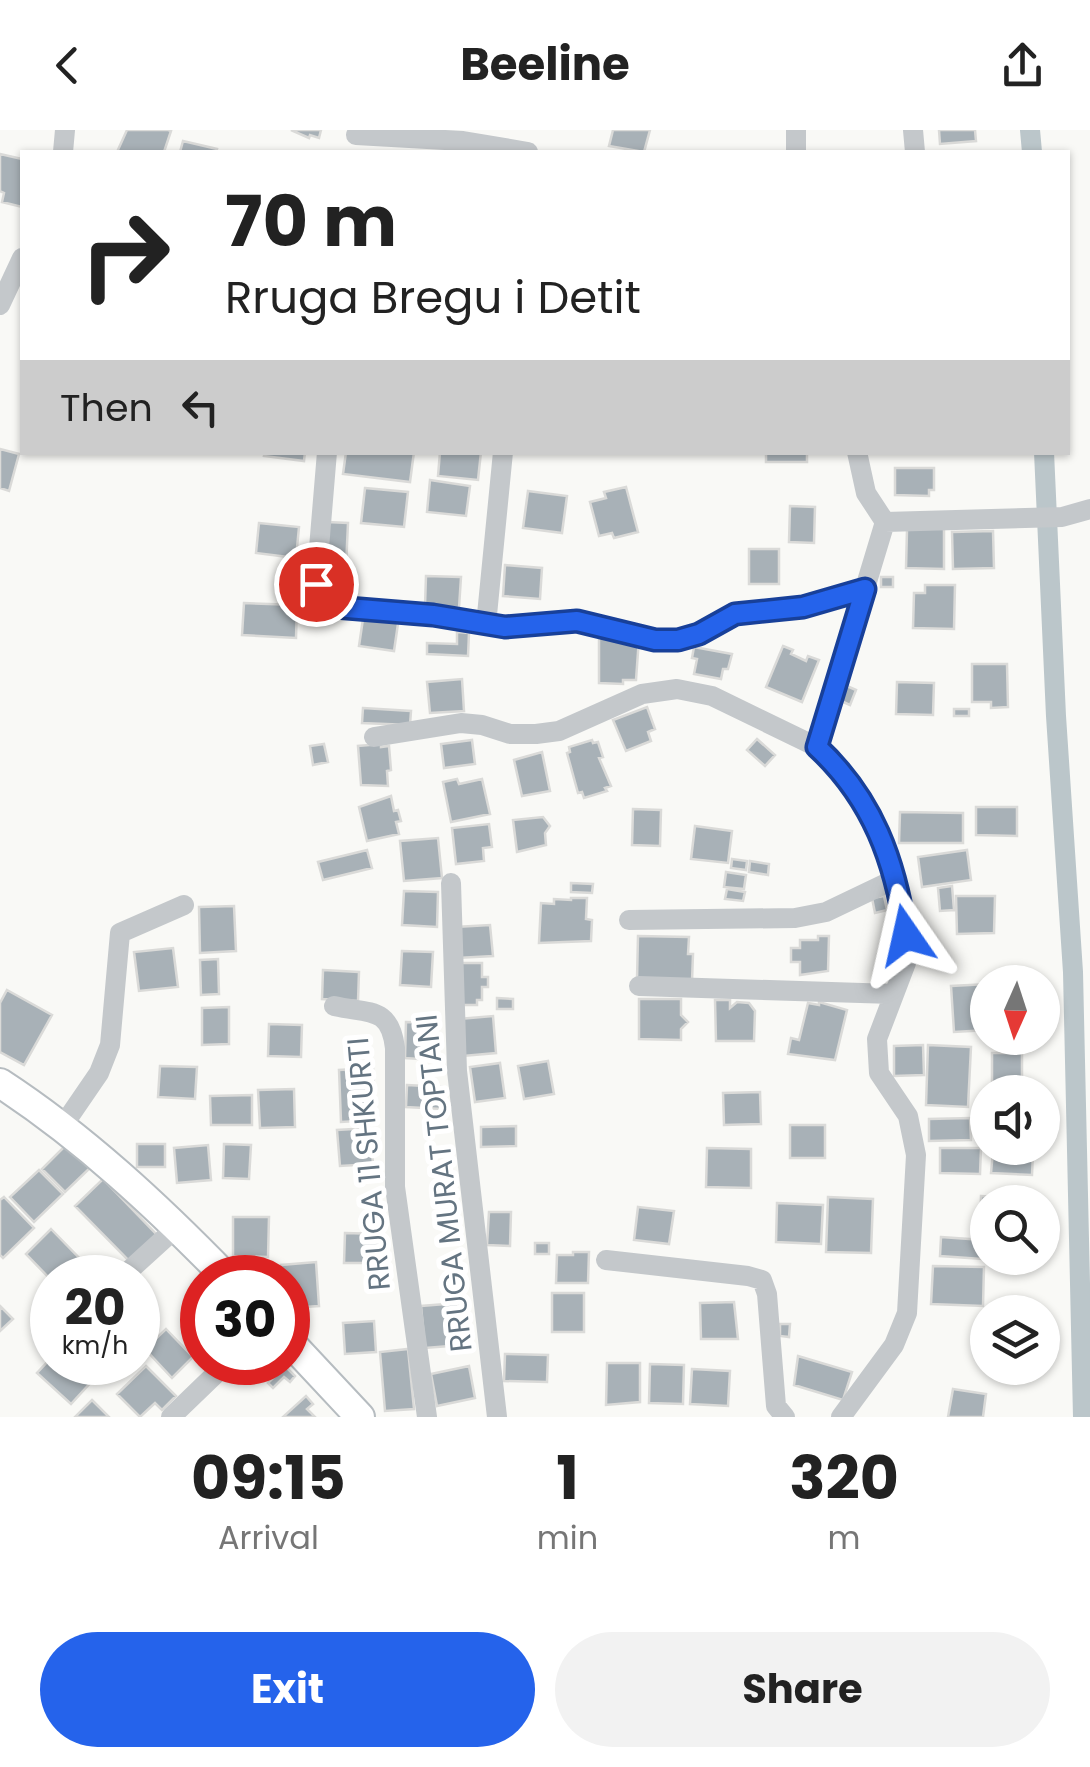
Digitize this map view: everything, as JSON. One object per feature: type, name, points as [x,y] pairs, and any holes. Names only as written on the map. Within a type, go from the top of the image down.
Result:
[{"type":"main road","points":[[0,1083],[62,1128],[177,1226],[205,1255]]},
{"type":"main road","points":[[310,1364],[360,1417]]},
{"type":"street","points":[[356,135],[462,141],[516,150]]},
{"type":"street","points":[[0,305],[20,262]]},
{"type":"street","points":[[328,455],[316,584],[318,595],[335,607],[433,615],[486,626],[577,621],[655,640],[678,640],[699,634],[735,614],[803,607],[865,589]]},
{"type":"street","points":[[486,626],[504,455]]},
{"type":"street","points":[[858,455],[866,492],[886,522]]},
{"type":"street","points":[[886,522],[1062,516],[1090,510]]},
{"type":"street","points":[[817,747],[886,522]]},
{"type":"street","points":[[374,737],[460,723],[510,734],[548,732],[642,694],[677,690],[712,696],[817,747],[854,786],[880,832],[895,879],[906,935],[906,962],[877,1039],[879,1072],[908,1116],[916,1156],[907,1313],[894,1345],[840,1417]]},
{"type":"street","points":[[628,920],[794,918],[826,912],[895,879]]},
{"type":"street","name":"RRUGA MURAT TOPTANI","points":[[451,883],[456,1071],[497,1417]]},
{"type":"street","points":[[62,1128],[99,1073],[110,1045],[117,938],[133,926],[184,905]]},
{"type":"street","points":[[639,986],[893,994]]},
{"type":"street","name":"RRUGA 11 SHKURTI","points":[[334,1006],[373,1012],[386,1018],[392,1028],[396,1048],[395,1187],[427,1417]]},
{"type":"street","points":[[145,1255],[177,1226]]},
{"type":"street","points":[[606,1260],[762,1280],[767,1294],[776,1406],[784,1417]]},
{"type":"street","points":[[170,1417],[204,1385]]},
{"type":"building","points":[[127,130],[171,131],[165,150],[118,150]]},
{"type":"building","points":[[291,130],[321,130],[319,138],[309,138]]},
{"type":"building","points":[[613,130],[650,130],[645,150],[609,146]]},
{"type":"building","points":[[939,130],[975,130],[976,141],[940,144]]},
{"type":"building","points":[[183,141],[217,149],[217,150],[181,150]]},
{"type":"building","points":[[0,154],[20,159],[20,206],[2,202],[4,193],[0,191]]},
{"type":"building","points":[[0,449],[19,454],[9,491],[0,488]]},
{"type":"building","points":[[264,455],[305,455],[304,461]]},
{"type":"building","points":[[346,455],[414,455],[410,482],[343,474]]},
{"type":"building","points":[[440,455],[481,455],[478,480],[438,476]]},
{"type":"building","points":[[766,455],[807,455],[807,462],[766,462]]},
{"type":"building","points":[[895,468],[934,468],[934,490],[929,490],[929,496],[895,495]]},
{"type":"building","points":[[430,480],[470,486],[466,516],[427,512]]},
{"type":"building","points":[[626,487],[638,532],[614,538],[612,533],[599,536],[590,502],[606,498],[604,492]]},
{"type":"building","points":[[365,488],[408,492],[404,527],[361,523]]},
{"type":"building","points":[[528,491],[567,496],[562,533],[523,528]]},
{"type":"building","points":[[790,506],[815,507],[814,543],[789,542]]},
{"type":"building","points":[[327,522],[348,523],[346,567],[326,565]]},
{"type":"building","points":[[259,523],[299,527],[296,558],[256,553]]},
{"type":"building","points":[[944,524],[944,569],[906,568],[907,530]]},
{"type":"building","points":[[993,531],[994,568],[953,569],[952,532]]},
{"type":"building","points":[[749,549],[779,549],[779,584],[749,584]]},
{"type":"building","points":[[505,565],[542,568],[540,599],[503,596]]},
{"type":"building","points":[[426,576],[461,577],[459,608],[425,606]]},
{"type":"building","points":[[881,577],[893,577],[893,587],[881,587]]},
{"type":"building","points":[[925,585],[955,585],[954,629],[913,628],[914,593],[925,593]]},
{"type":"building","points":[[244,603],[297,605],[296,638],[242,635]]},
{"type":"building","points":[[364,612],[399,617],[394,651],[359,646]]},
{"type":"building","points":[[457,632],[469,633],[468,656],[427,654],[427,643],[457,644]]},
{"type":"building","points":[[599,636],[639,638],[636,680],[599,683]]},
{"type":"building","points":[[783,646],[806,661],[808,656],[819,660],[802,702],[766,687]]},
{"type":"building","points":[[694,647],[732,654],[721,679],[694,674]]},
{"type":"building","points":[[972,664],[1007,664],[1008,707],[991,708],[991,702],[972,702]]},
{"type":"building","points":[[462,679],[464,711],[430,713],[427,682]]},
{"type":"building","points":[[897,682],[934,683],[933,715],[896,714]]},
{"type":"building","points":[[847,686],[856,690],[850,705],[841,701]]},
{"type":"building","points":[[647,707],[655,729],[648,732],[651,741],[626,751],[613,720]]},
{"type":"building","points":[[363,708],[411,711],[410,725],[362,723]]},
{"type":"building","points":[[954,709],[969,709],[969,716],[954,716]]},
{"type":"building","points":[[757,739],[775,755],[765,766],[747,750]]},
{"type":"building","points":[[472,740],[475,764],[444,768],[441,744]]},
{"type":"building","points":[[598,742],[603,757],[599,758],[611,786],[584,798],[582,792],[578,793],[567,753],[569,747]]},
{"type":"building","points":[[324,744],[328,762],[313,765],[310,746]]},
{"type":"building","points":[[358,746],[389,746],[388,786],[361,785]]},
{"type":"building","points":[[542,752],[550,791],[522,796],[514,760]]},
{"type":"building","points":[[457,779],[459,784],[482,779],[490,814],[451,822],[443,782]]},
{"type":"building","points":[[391,796],[401,821],[396,822],[399,834],[367,841],[359,807]]},
{"type":"building","points":[[976,807],[1017,807],[1017,836],[976,835]]},
{"type":"building","points":[[633,809],[661,810],[660,846],[632,845]]},
{"type":"building","points":[[900,812],[963,813],[963,843],[899,843]]},
{"type":"building","points":[[543,817],[550,826],[545,833],[546,845],[517,852],[513,820]]},
{"type":"building","points":[[489,824],[492,847],[483,848],[484,861],[456,864],[452,828]]},
{"type":"building","points":[[695,826],[732,831],[728,863],[691,859]]},
{"type":"building","points":[[438,838],[442,878],[404,881],[400,841]]},
{"type":"building","points":[[367,850],[372,868],[323,880],[318,862]]},
{"type":"building","points":[[967,850],[971,880],[922,887],[918,857]]},
{"type":"building","points":[[732,859],[747,861],[746,870],[731,868]]},
{"type":"building","points":[[750,861],[769,864],[768,875],[749,872]]},
{"type":"building","points":[[726,872],[746,875],[744,889],[724,887]]},
{"type":"building","points":[[571,883],[593,884],[592,893],[571,892]]},
{"type":"building","points":[[952,886],[954,910],[940,911],[938,888]]},
{"type":"building","points":[[727,889],[745,892],[743,901],[725,899]]},
{"type":"building","points":[[404,891],[438,892],[437,927],[402,925]]},
{"type":"building","points":[[884,896],[887,910],[875,913],[872,898]]},
{"type":"building","points":[[956,896],[995,896],[994,933],[957,934]]},
{"type":"building","points":[[587,898],[591,941],[539,943],[541,903],[554,904],[554,899]]},
{"type":"building","points":[[234,906],[236,951],[200,953],[199,907]]},
{"type":"building","points":[[490,925],[493,956],[457,958],[455,927]]},
{"type":"building","points":[[638,936],[689,937],[692,981],[637,980]]},
{"type":"building","points":[[818,936],[829,936],[828,971],[800,975],[800,962],[791,962],[791,948],[800,948],[800,940],[818,940]]},
{"type":"building","points":[[173,948],[178,987],[139,991],[134,952]]},
{"type":"building","points":[[402,951],[433,952],[431,987],[400,985]]},
{"type":"building","points":[[218,959],[219,994],[201,995],[200,960]]},
{"type":"building","points":[[460,963],[482,963],[482,977],[488,977],[488,987],[482,987],[482,1000],[477,1000],[477,1005],[460,1005]]},
{"type":"building","points":[[323,970],[359,972],[358,1001],[322,999]]},
{"type":"building","points":[[970,985],[970,1031],[954,1032],[951,986]]},
{"type":"building","points":[[7,990],[52,1015],[24,1065],[0,1052],[0,1003]]},
{"type":"building","points":[[497,998],[513,999],[513,1009],[497,1009]]},
{"type":"building","points":[[639,999],[681,999],[681,1015],[688,1022],[681,1029],[681,1040],[639,1039]]},
{"type":"building","points":[[715,1000],[730,1000],[730,1008],[737,1002],[749,1003],[755,1011],[754,1041],[716,1041]]},
{"type":"building","points":[[808,1003],[847,1010],[835,1060],[788,1054],[791,1038],[799,1040]]},
{"type":"building","points":[[229,1007],[229,1044],[202,1045],[202,1008]]},
{"type":"building","points":[[493,1016],[496,1053],[463,1056],[459,1019]]},
{"type":"building","points":[[406,1022],[436,1023],[435,1060],[405,1058]]},
{"type":"building","points":[[269,1024],[302,1025],[301,1057],[268,1056]]},
{"type":"building","points":[[923,1045],[924,1075],[894,1076],[894,1046]]},
{"type":"building","points":[[928,1045],[970,1047],[968,1107],[926,1105]]},
{"type":"building","points":[[992,1055],[1022,1055],[1022,1075],[992,1075]]},
{"type":"building","points":[[548,1061],[554,1094],[524,1099],[518,1066]]},
{"type":"building","points":[[500,1063],[505,1098],[475,1102],[470,1067]]},
{"type":"building","points":[[160,1066],[197,1067],[195,1099],[158,1097]]},
{"type":"building","points":[[373,1068],[375,1120],[341,1122],[339,1070]]},
{"type":"building","points":[[407,1085],[443,1087],[442,1109],[406,1107]]},
{"type":"building","points":[[294,1089],[295,1127],[260,1128],[258,1090]]},
{"type":"building","points":[[760,1092],[761,1124],[724,1125],[723,1093]]},
{"type":"building","points":[[252,1095],[252,1125],[211,1125],[210,1096]]},
{"type":"building","points":[[970,1118],[970,1140],[929,1141],[929,1119]]},
{"type":"building","points":[[790,1125],[825,1125],[825,1158],[790,1158]]},
{"type":"building","points":[[516,1126],[516,1146],[481,1147],[481,1127]]},
{"type":"building","points":[[370,1128],[373,1164],[340,1166],[337,1130]]},
{"type":"building","points":[[67,1144],[91,1167],[65,1192],[42,1169]]},
{"type":"building","points":[[137,1144],[165,1144],[165,1167],[137,1167]]},
{"type":"building","points":[[224,1144],[251,1145],[249,1179],[223,1178]]},
{"type":"building","points":[[208,1145],[211,1180],[177,1183],[174,1148]]},
{"type":"building","points":[[707,1148],[751,1149],[751,1188],[706,1187]]},
{"type":"building","points":[[940,1148],[970,1148],[970,1165],[980,1165],[980,1174],[940,1173]]},
{"type":"building","points":[[992,1165],[1032,1165],[1032,1175],[991,1173]]},
{"type":"building","points":[[39,1170],[63,1194],[34,1222],[10,1197]]},
{"type":"building","points":[[103,1179],[158,1236],[139,1255],[123,1255],[75,1206]]},
{"type":"building","points":[[4,1197],[34,1228],[3,1258],[0,1200]]},
{"type":"building","points":[[828,1197],[873,1199],[871,1253],[826,1252]]},
{"type":"building","points":[[777,1203],[823,1205],[821,1244],[776,1242]]},
{"type":"building","points":[[638,1207],[674,1211],[669,1244],[634,1240]]},
{"type":"building","points":[[489,1212],[511,1212],[510,1246],[487,1245]]},
{"type":"building","points":[[233,1217],[269,1217],[268,1255],[233,1255]]},
{"type":"building","points":[[51,1229],[76,1255],[30,1255],[30,1258],[26,1254]]},
{"type":"building","points":[[345,1233],[379,1234],[378,1263],[344,1263]]},
{"type":"building","points":[[941,1237],[970,1239],[970,1258],[940,1256]]},
{"type":"building","points":[[535,1243],[549,1243],[549,1254],[535,1254]]},
{"type":"building","points":[[589,1252],[588,1283],[556,1283],[557,1255]]},
{"type":"building","points":[[316,1262],[319,1306],[310,1307],[310,1263]]},
{"type":"building","points":[[933,1266],[970,1267],[970,1275],[984,1275],[983,1295],[970,1295],[970,1306],[931,1304]]},
{"type":"building","points":[[552,1293],[584,1293],[584,1332],[552,1332]]},
{"type":"building","points":[[734,1302],[738,1339],[701,1339],[700,1303]]},
{"type":"building","points":[[458,1303],[462,1345],[425,1348],[421,1306]]},
{"type":"building","points":[[0,1306],[13,1319],[0,1331]]},
{"type":"building","points":[[374,1321],[376,1352],[345,1354],[343,1323]]},
{"type":"building","points":[[780,1324],[790,1324],[789,1337],[780,1336]]},
{"type":"building","points":[[166,1329],[180,1344],[180,1370],[172,1378],[160,1365],[160,1335]]},
{"type":"building","points":[[408,1349],[414,1409],[385,1411],[380,1352]]},
{"type":"building","points":[[505,1354],[548,1355],[547,1382],[504,1381]]},
{"type":"building","points":[[798,1356],[852,1372],[843,1400],[794,1385]]},
{"type":"building","points":[[607,1363],[640,1363],[640,1402],[606,1405]]},
{"type":"building","points":[[650,1364],[684,1365],[683,1404],[649,1403]]},
{"type":"building","points":[[469,1366],[475,1398],[437,1406],[431,1374]]},
{"type":"building","points":[[692,1369],[730,1371],[728,1406],[690,1404]]},
{"type":"building","points":[[160,1380],[176,1396],[162,1410],[155,1403],[140,1417],[117,1394],[126,1385],[160,1385]]},
{"type":"building","points":[[50,1385],[88,1385],[71,1404]]},
{"type":"building","points":[[953,1389],[986,1394],[983,1417],[948,1417]]},
{"type":"building","points":[[306,1396],[313,1404],[307,1409],[315,1417],[283,1417]]},
{"type":"building","points":[[92,1400],[109,1417],[75,1417]]},
{"type":"waterway","points":[[1030,130],[1032,150]]},
{"type":"waterway","points":[[1044,455],[1073,972],[1083,1417]]},
{"type":"route","points":[[316,584],[318,595],[335,607],[433,615],[486,626],[577,621],[655,640],[678,640],[699,634],[735,614],[803,607],[865,589],[817,747],[854,786],[880,832],[895,879],[906,935]]}]
